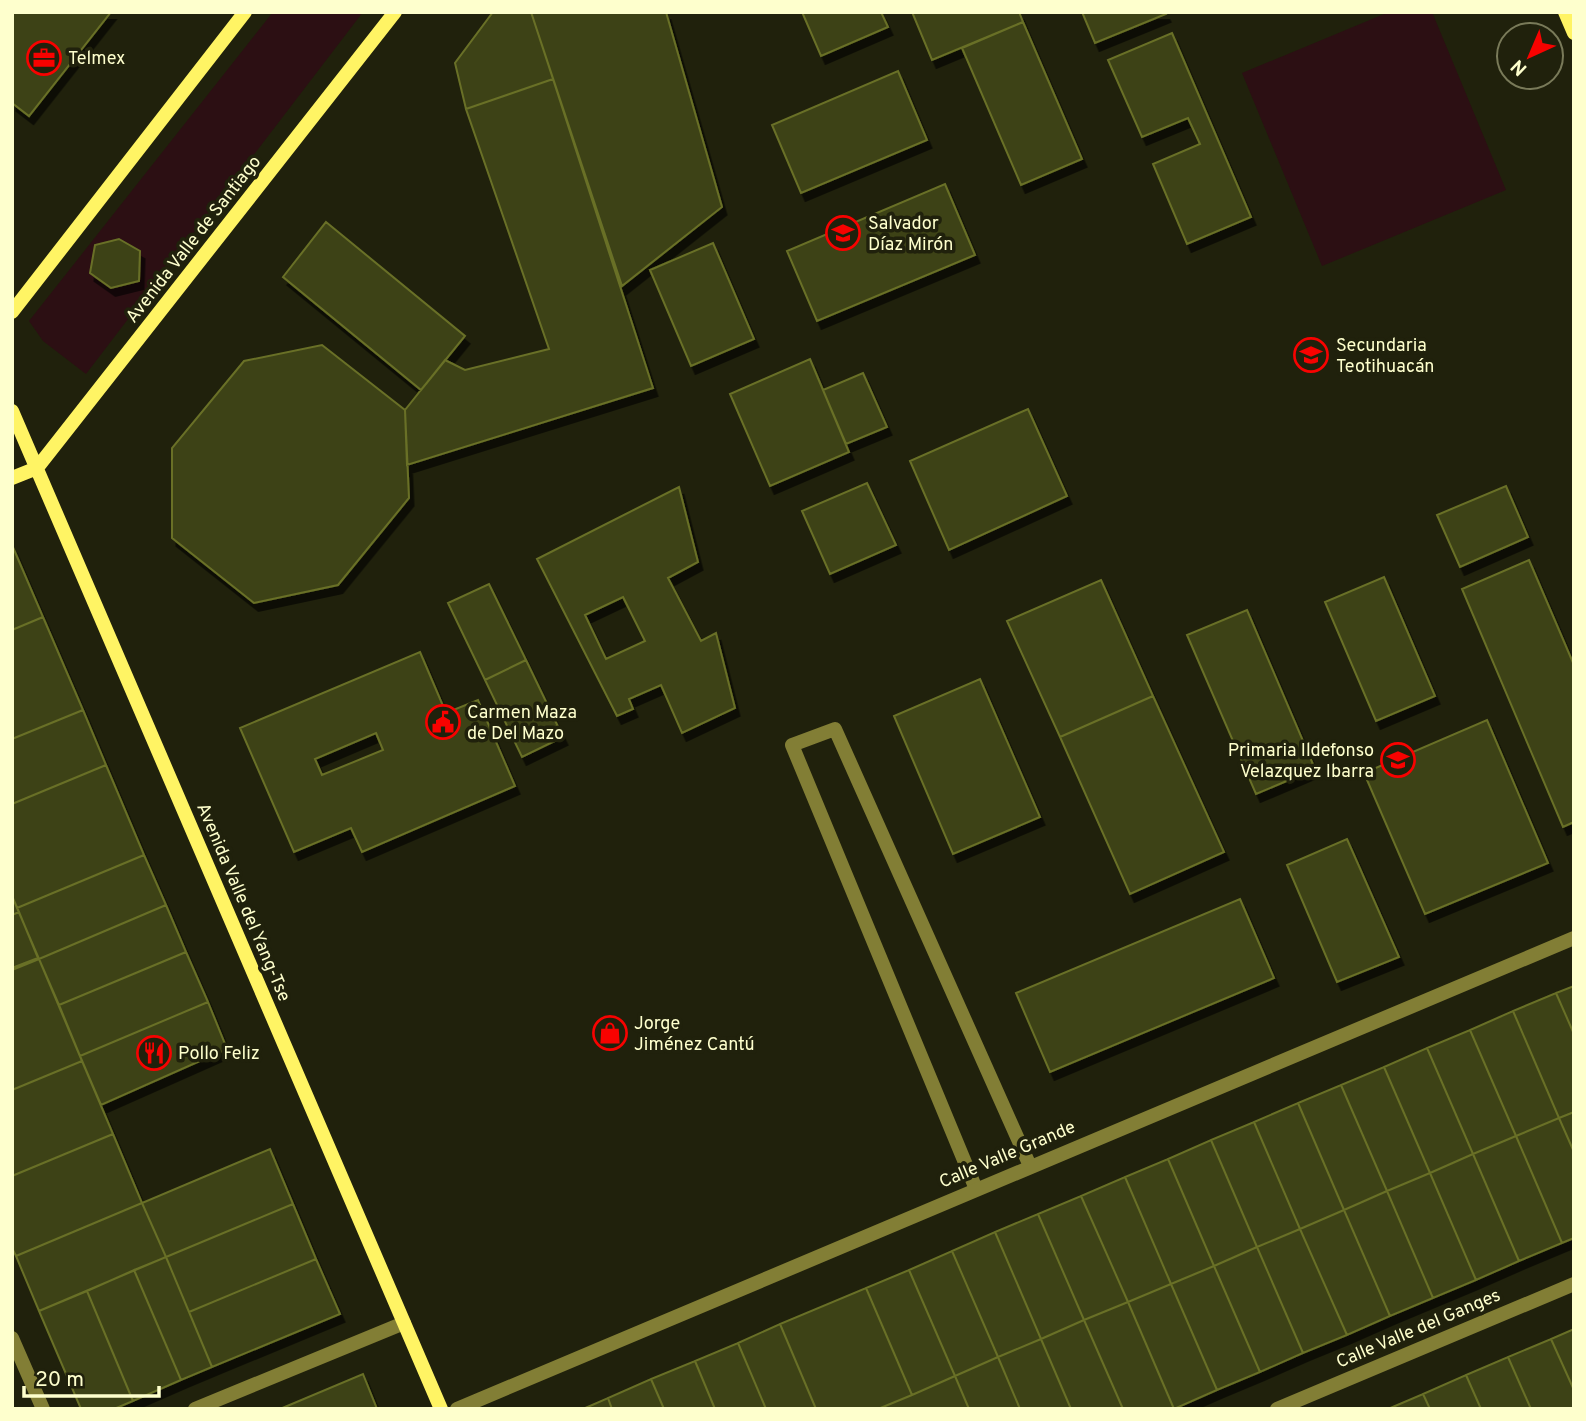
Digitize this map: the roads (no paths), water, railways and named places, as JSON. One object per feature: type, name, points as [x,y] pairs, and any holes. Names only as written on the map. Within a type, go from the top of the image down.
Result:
[{"type":"street","points":[[12,312],[245,12]]},
{"type":"street","name":"Avenida Valle de Santiago","points":[[12,478],[37,467],[395,12]]},
{"type":"street","points":[[1565,12],[1574,33]]},
{"type":"street","name":"Avenida Valle del Yang-Tse","points":[[12,411],[440,1409]]},
{"type":"street","points":[[976,1189],[792,745],[835,729],[1030,1166]]},
{"type":"street","name":"Calle Valle Grande","points":[[457,1409],[1574,937]]},
{"type":"street","name":"Calle Valle del Ganges","points":[[1277,1409],[1574,1284]]},
{"type":"street","points":[[195,1409],[404,1323]]},
{"type":"street","points":[[12,1338],[43,1409]]},
{"type":"place","name":"Telmex","points":[[44,58]]},
{"type":"place","name":"Salvador Díaz Mirón","points":[[843,233]]},
{"type":"place","name":"Secundaria Teotihuacán","points":[[1311,355]]},
{"type":"place","name":"Carmen Maza de Del Mazo","points":[[443,722]]},
{"type":"place","name":"Primaria Ildefonso Velazquez Ibarra","points":[[1398,760]]},
{"type":"place","name":"Jorge Jiménez Cantú","points":[[610,1033]]},
{"type":"place","name":"Pollo Feliz","points":[[154,1053]]}]
